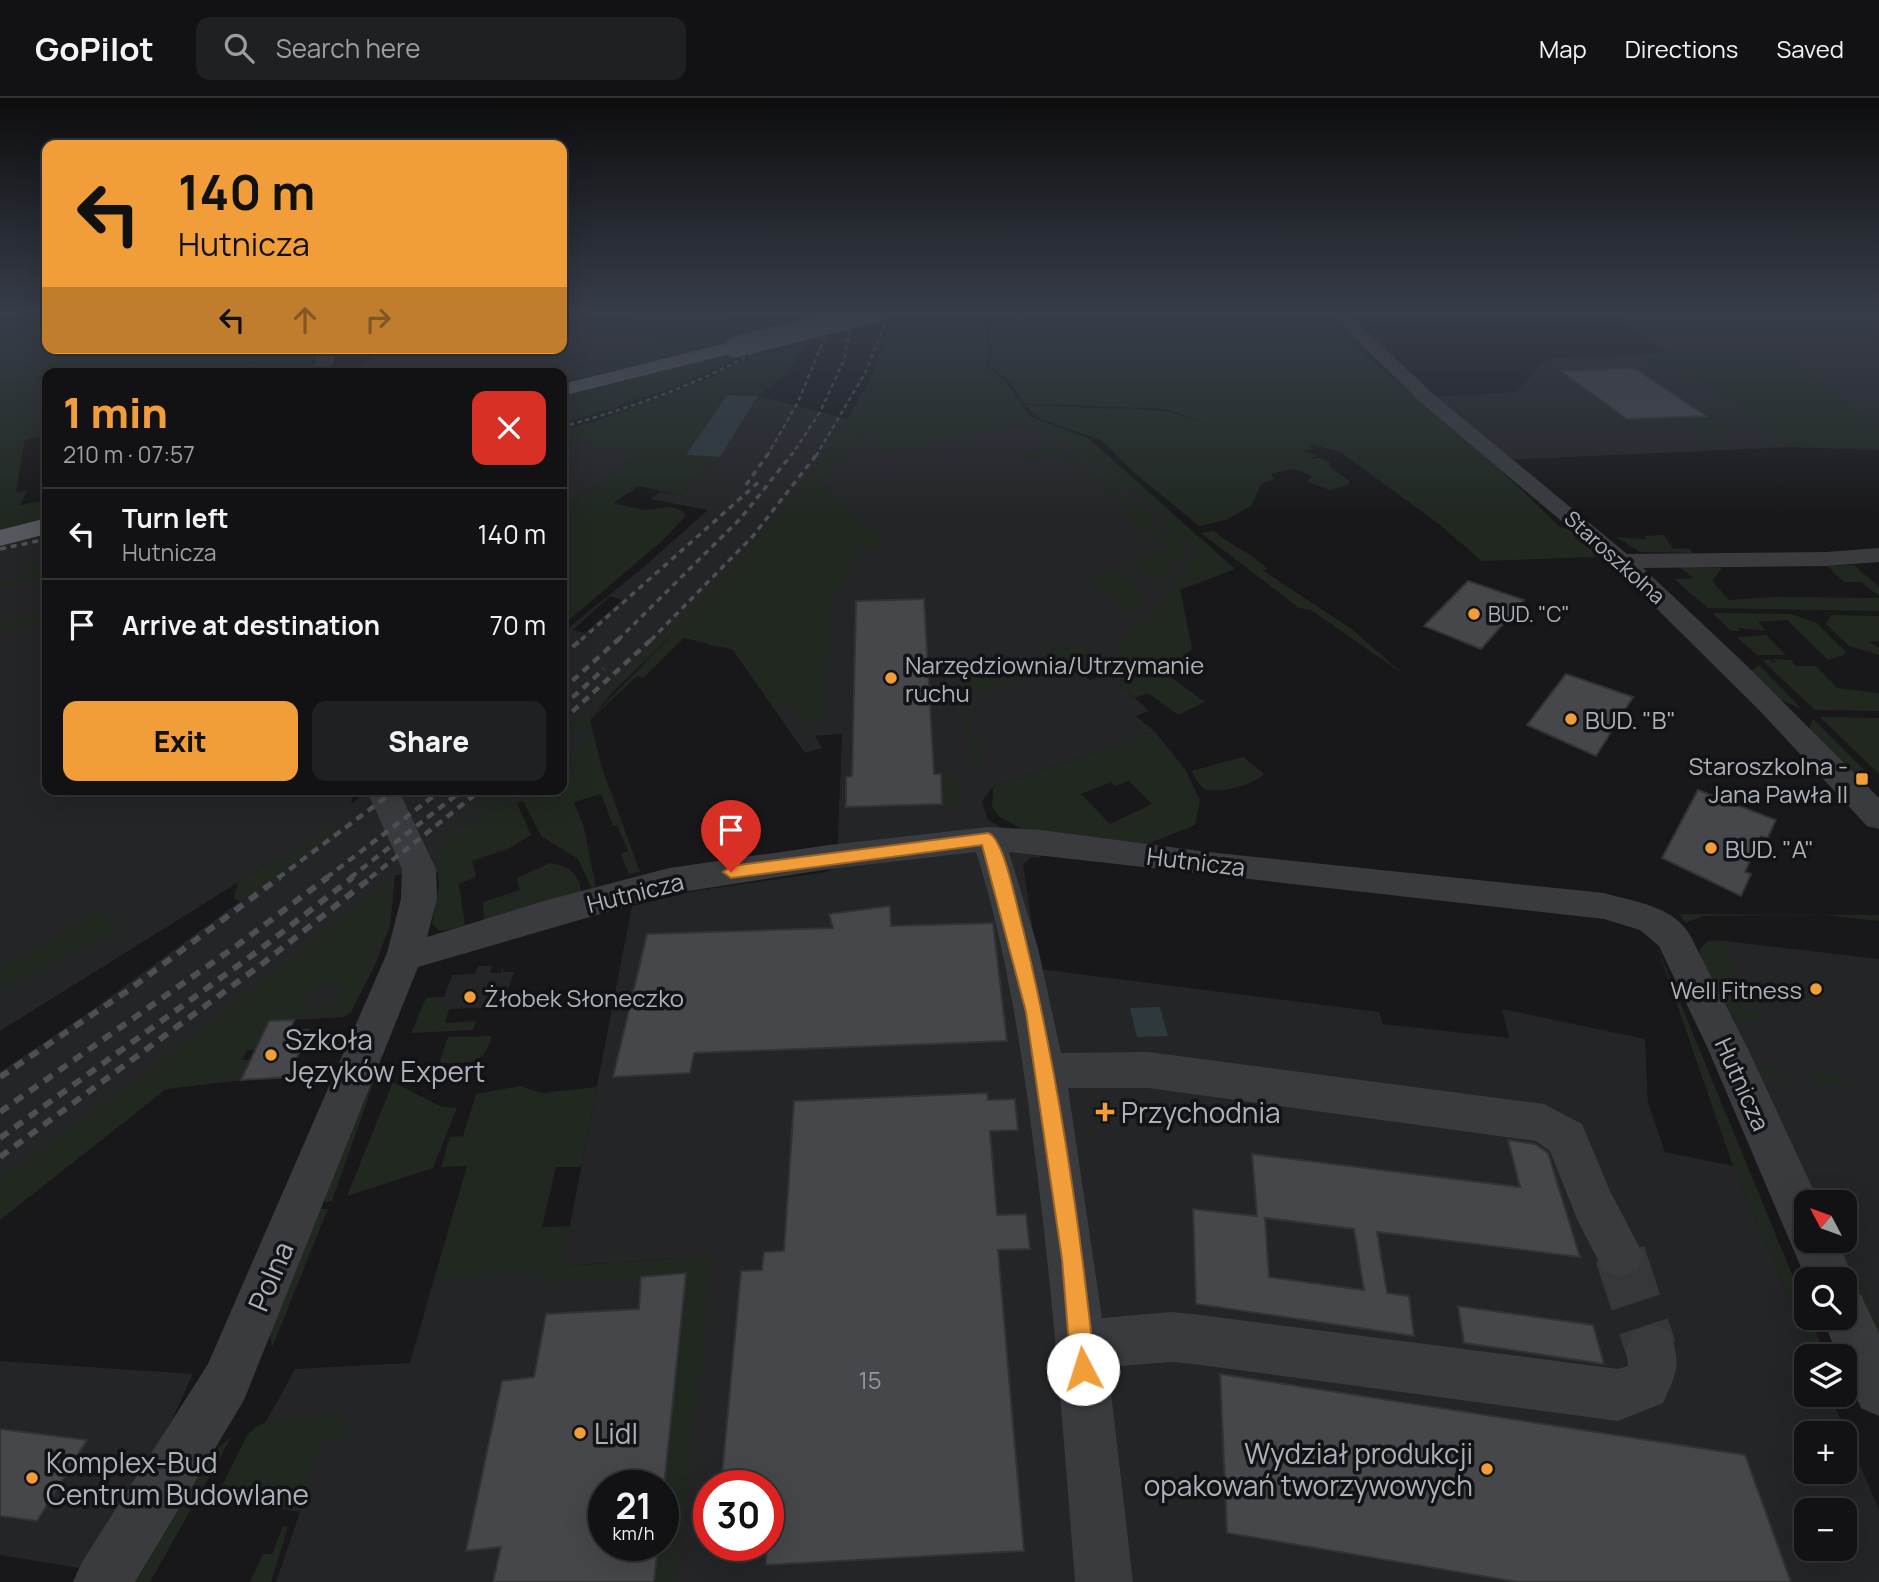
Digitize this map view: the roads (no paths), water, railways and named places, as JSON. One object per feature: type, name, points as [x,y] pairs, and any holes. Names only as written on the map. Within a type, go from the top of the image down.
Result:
[{"type":"main road","points":[[567,391],[600,381]]},
{"type":"main road","points":[[0,538],[42,527]]},
{"type":"main road","points":[[0,543],[42,534]]},
{"type":"street","name":"Staroszkolna","points":[[1409,381],[1621,561],[1742,676],[1879,818]]},
{"type":"street","points":[[1621,561],[1826,559],[1879,555]]},
{"type":"street","name":"Polna","points":[[102,1582],[226,1381],[405,953],[419,898],[419,869],[385,795]]},
{"type":"street","points":[[988,839],[1000,874],[1035,1012],[1045,1071],[1073,1259],[1104,1582]]},
{"type":"street","name":"Hutnicza","points":[[405,953],[427,952],[544,915],[669,881],[829,857],[988,839],[1052,843],[1221,865],[1604,906],[1652,920],[1673,937],[1707,1005],[1794,1198]]},
{"type":"street","points":[[1045,1071],[1110,1068],[1162,1072],[1544,1123],[1567,1138],[1586,1188],[1620,1254]]},
{"type":"street","points":[[1852,1330],[1879,1390]]},
{"type":"street","points":[[1081,1344],[1171,1337],[1193,1339],[1618,1395],[1645,1385],[1653,1368],[1651,1349]]},
{"type":"tunnel","points":[[1620,1254],[1651,1349]]},
{"type":"railway","points":[[567,425],[696,381]]},
{"type":"railway","points":[[767,456],[798,402],[807,381]]},
{"type":"railway","points":[[791,456],[820,412],[834,381]]},
{"type":"railway","points":[[816,456],[860,381]]},
{"type":"railway","points":[[746,485],[768,454]]},
{"type":"railway","points":[[618,640],[741,518],[792,454]]},
{"type":"railway","points":[[653,638],[753,536],[817,454]]},
{"type":"railway","points":[[581,640],[761,480]]},
{"type":"railway","points":[[0,549],[42,540]]},
{"type":"railway","points":[[567,652],[583,638]]},
{"type":"railway","points":[[567,686],[620,638]]},
{"type":"railway","points":[[567,716],[653,638]]},
{"type":"railway","points":[[567,702],[604,669]]},
{"type":"railway","points":[[278,878],[389,795]]},
{"type":"railway","points":[[326,878],[435,795]]},
{"type":"railway","points":[[350,878],[456,795]]},
{"type":"railway","points":[[370,878],[474,795]]},
{"type":"railway","points":[[0,1077],[130,989],[280,877]]},
{"type":"railway","points":[[0,1112],[239,944],[328,877]]},
{"type":"railway","points":[[0,1138],[258,951],[353,877]]},
{"type":"railway","points":[[0,1157],[262,964],[372,877]]},
{"type":"place","name":"BUD. \"C\"","points":[[1474,614]]},
{"type":"place","name":"Narzędziownia/Utrzymanie ruchu","points":[[891,678]]},
{"type":"place","name":"BUD. \"B\"","points":[[1571,719]]},
{"type":"place","name":"Staroszkolna - Jana Pawła II","points":[[1862,779]]},
{"type":"place","name":"BUD. \"A\"","points":[[1711,848]]},
{"type":"place","name":"Well Fitness","points":[[1816,989]]},
{"type":"place","name":"Żłobek Słoneczko","points":[[470,997]]},
{"type":"place","name":"Szkoła Języków Expert","points":[[271,1055]]},
{"type":"place","name":"Przychodnia","points":[[1105,1112]]},
{"type":"place","name":"Lidl","points":[[580,1433]]},
{"type":"place","name":"Wydział produkcji opakowań tworzywowych","points":[[1487,1469]]},
{"type":"place","name":"Komplex-Bud Centrum Budowlane","points":[[32,1478]]}]
